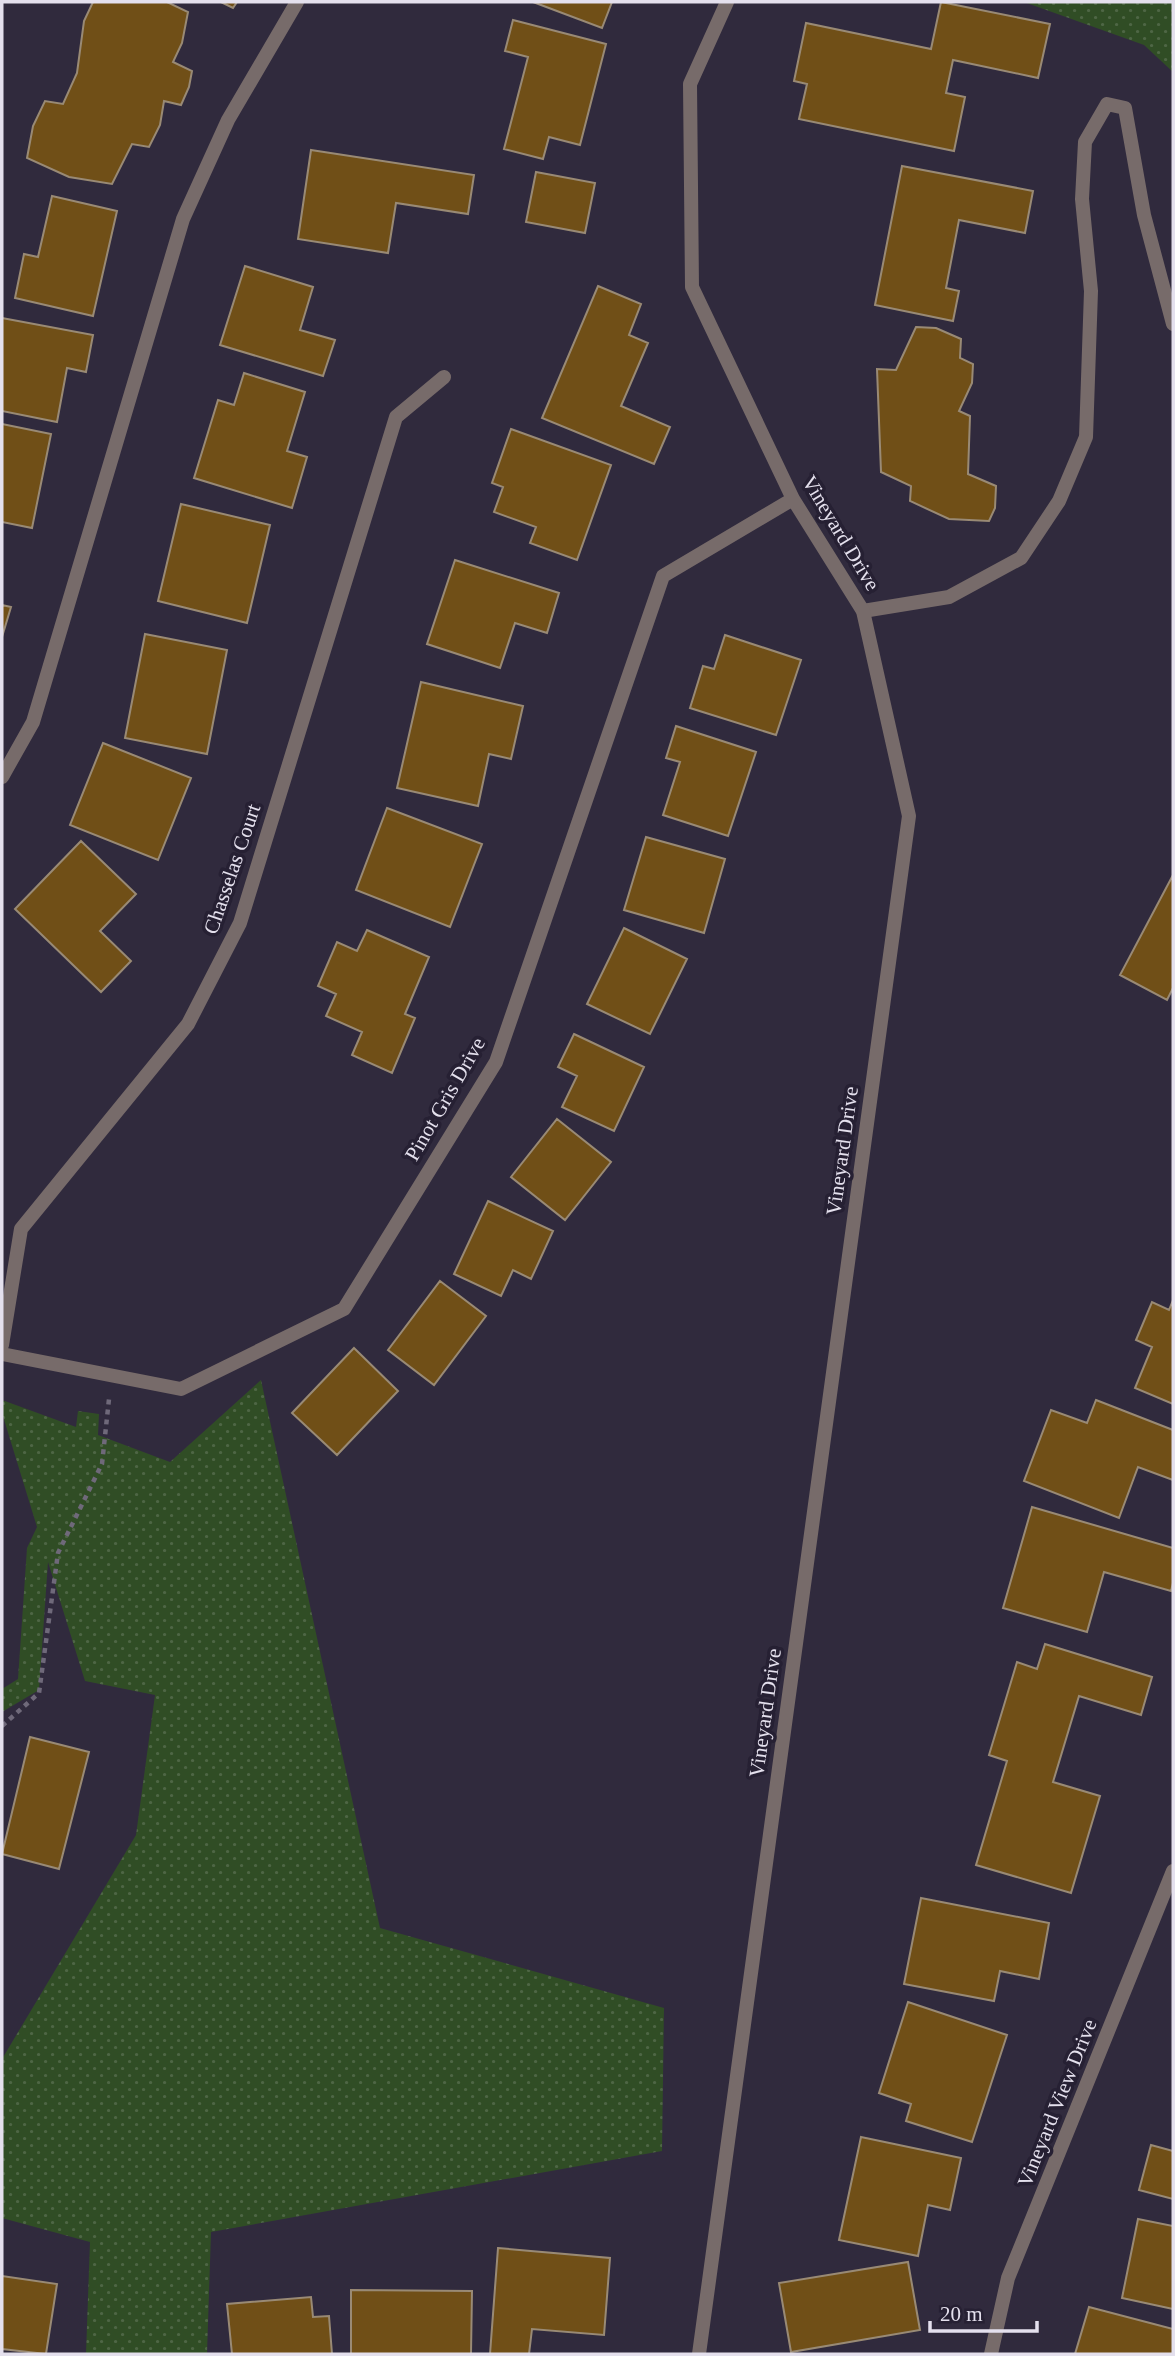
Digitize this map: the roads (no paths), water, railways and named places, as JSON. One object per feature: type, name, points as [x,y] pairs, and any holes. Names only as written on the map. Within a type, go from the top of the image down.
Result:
[{"type":"street","points":[[2,777],[33,722],[183,219],[228,120],[297,2]]},
{"type":"street","name":"Vineyard Drive","points":[[699,2354],[909,817],[863,611],[793,499],[692,287],[690,84],[727,2]]},
{"type":"street","points":[[863,611],[949,597],[1021,558],[1059,501],[1086,437],[1091,291],[1082,199],[1085,142],[1107,104],[1125,108],[1144,215],[1173,324]]},
{"type":"street","name":"Chasselas Court","points":[[2,1345],[21,1229],[188,1024],[240,923],[396,417],[444,377]]},
{"type":"street","name":"Pinot Gris Drive","points":[[2,1354],[181,1389],[344,1310],[496,1062],[663,576],[793,499]]},
{"type":"street","name":"Vineyard View Drive","points":[[991,2354],[1008,2278],[1173,1871]]}]
